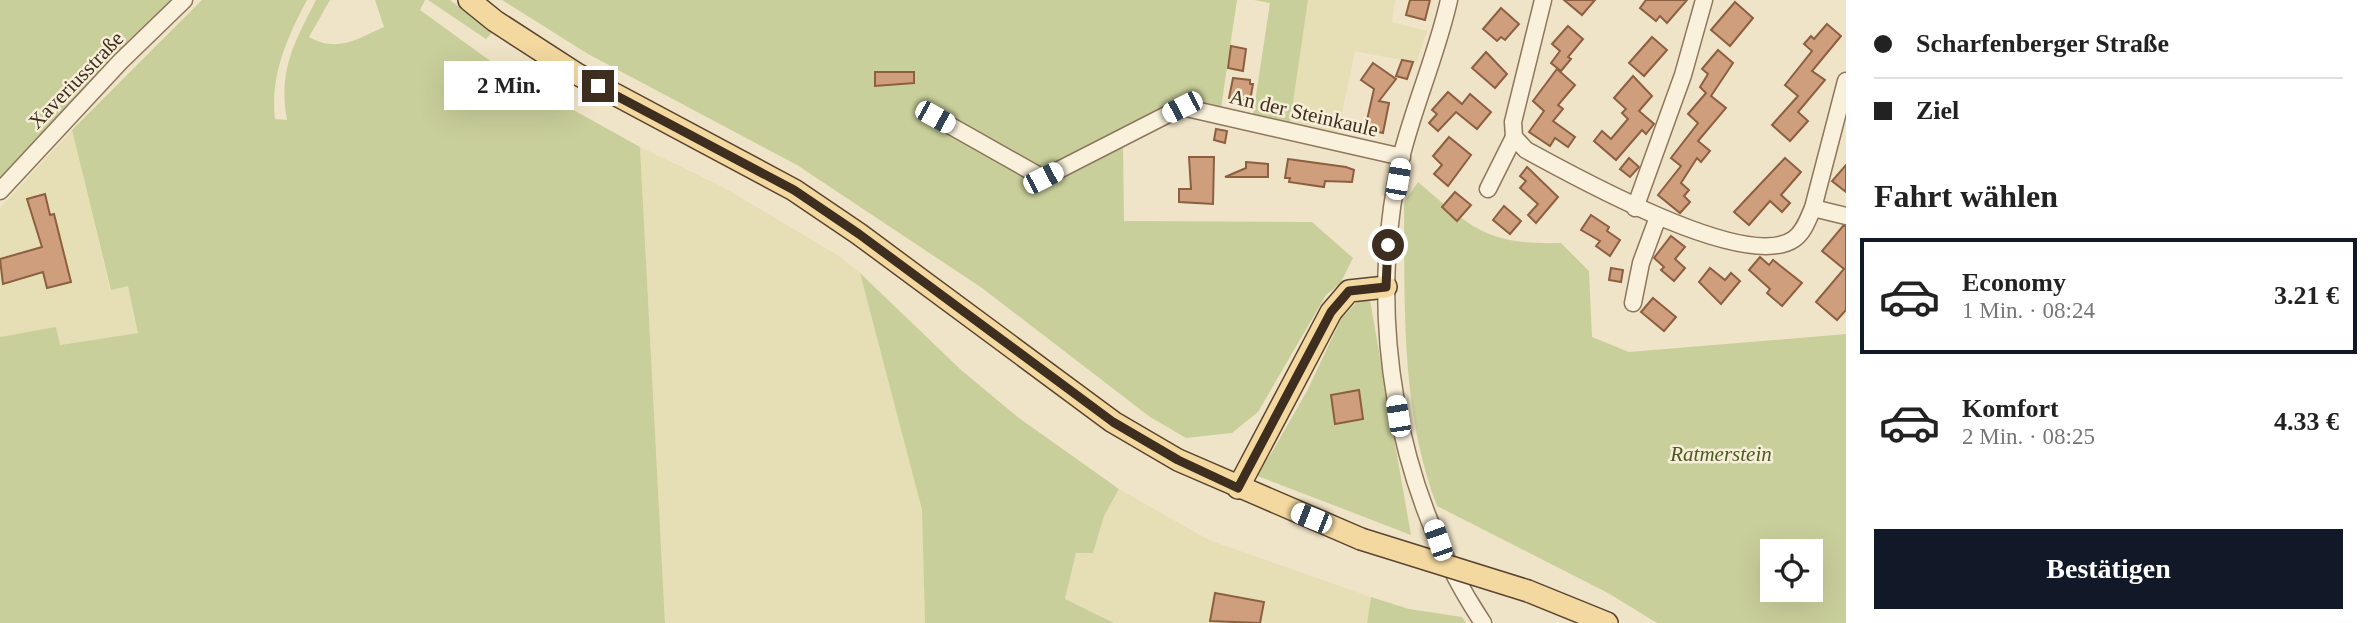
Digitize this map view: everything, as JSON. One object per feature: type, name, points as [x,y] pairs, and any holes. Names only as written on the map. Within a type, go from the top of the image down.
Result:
[{"type":"main road","points":[[469,0],[495,21],[577,74],[794,190],[859,234],[1113,422],[1178,460],[1361,539],[1528,590],[1607,623]]},
{"type":"main road","points":[[1238,488],[1331,312],[1349,291],[1386,287]]},
{"type":"street","name":"Xaveriusstraße","points":[[0,191],[120,62],[184,0]]},
{"type":"street","points":[[1449,0],[1402,157],[1390,224],[1386,287],[1388,345],[1402,429],[1438,540],[1483,623]]},
{"type":"street","points":[[1488,189],[1514,137],[1513,122],[1543,0]]},
{"type":"street","points":[[1635,208],[1683,75],[1704,0]]},
{"type":"street","points":[[1514,137],[1526,150],[1658,218],[1726,239],[1773,246],[1793,240],[1805,227],[1813,208],[1846,80]]},
{"type":"street","name":"An der Steinkaule","points":[[935,117],[1043,178],[1182,107],[1402,157]]},
{"type":"street","points":[[1813,208],[1846,216]]},
{"type":"street","points":[[1633,303],[1641,263],[1658,218]]},
{"type":"shaded area","points":[[1308,0],[1395,0],[1392,22],[1427,31],[1416,63],[1355,51],[1338,132],[1290,123]]},
{"type":"shaded area","points":[[72,130],[110,289],[128,286],[139,333],[59,345],[56,328],[0,337],[0,208]]},
{"type":"shaded area","points":[[640,147],[721,186],[839,256],[860,273],[922,510],[925,623],[665,623]]},
{"type":"shaded area","points":[[1119,489],[1209,540],[1371,597],[1367,623],[1114,623],[1065,599],[1076,553],[1093,553],[1104,516]]},
{"type":"green space","points":[[0,0],[178,0],[0,190]]},
{"type":"green space","points":[[202,0],[307,0],[282,57],[275,87],[275,119],[287,120],[286,72],[295,44],[316,0],[330,0],[309,37],[319,42],[338,44],[356,40],[384,27],[375,0],[425,0],[420,10],[507,73],[640,147],[665,623],[0,623],[0,337],[56,327],[60,345],[138,333],[128,286],[111,290],[72,130]]},
{"type":"green space","points":[[428,0],[450,0],[492,33],[486,39]]},
{"type":"green space","points":[[502,0],[1237,0],[1221,108],[1181,100],[1123,144],[1124,221],[1312,222],[1353,258],[1340,284],[1326,295],[1258,412],[1232,433],[1186,438],[1150,417],[982,288],[797,165],[588,54]]},
{"type":"green space","points":[[1254,0],[1308,0],[1290,123],[1253,115],[1270,3]]},
{"type":"green space","name":"Ratmerstein","points":[[1418,182],[1467,222],[1497,237],[1536,243],[1561,243],[1589,271],[1592,337],[1629,352],[1846,334],[1846,623],[1657,623],[1608,593],[1437,506],[1416,432],[1405,318],[1404,202]]},
{"type":"green space","points":[[860,273],[960,369],[1019,418],[1119,489],[1104,516],[1093,553],[1076,553],[1065,599],[1114,623],[925,623],[922,510]]},
{"type":"green space","points":[[1370,300],[1411,535],[1255,475],[1272,452],[1307,391],[1341,319],[1357,302]]},
{"type":"green space","points":[[1371,597],[1409,609],[1462,617],[1466,623],[1367,623]]},
{"type":"building","points":[[1410,0],[1430,0],[1425,20],[1406,15]]},
{"type":"building","points":[[1564,0],[1595,0],[1582,15]]},
{"type":"building","points":[[1646,0],[1687,0],[1667,23],[1660,16],[1656,21],[1640,8]]},
{"type":"building","points":[[1735,2],[1753,18],[1730,46],[1711,30]]},
{"type":"building","points":[[1501,8],[1519,24],[1505,40],[1501,37],[1497,41],[1483,29]]},
{"type":"building","points":[[1827,24],[1841,36],[1812,71],[1825,80],[1798,112],[1808,121],[1790,141],[1772,125],[1798,96],[1785,85],[1812,51],[1804,44],[1811,36],[1814,39]]},
{"type":"building","points":[[1568,26],[1583,39],[1568,57],[1571,59],[1561,71],[1551,63],[1560,51],[1552,44]]},
{"type":"building","points":[[1652,37],[1667,50],[1644,76],[1629,63]]},
{"type":"building","points":[[1231,46],[1246,49],[1243,71],[1228,68]]},
{"type":"building","points":[[1718,50],[1733,63],[1711,96],[1726,108],[1698,141],[1710,151],[1701,162],[1697,158],[1681,183],[1689,190],[1684,196],[1690,202],[1680,213],[1658,195],[1681,166],[1671,158],[1698,123],[1688,114],[1706,93],[1700,87],[1708,74],[1702,69]]},
{"type":"building","points":[[1486,52],[1507,74],[1495,88],[1472,68]]},
{"type":"building","points":[[1402,60],[1413,62],[1407,79],[1396,76]]},
{"type":"building","points":[[1373,63],[1396,79],[1379,101],[1389,103],[1383,133],[1365,129],[1374,89],[1361,80]]},
{"type":"building","points":[[1557,69],[1575,85],[1558,105],[1563,109],[1553,121],[1575,137],[1568,147],[1555,138],[1550,146],[1529,132],[1544,111],[1533,101]]},
{"type":"building","points":[[875,72],[914,72],[914,83],[875,86]]},
{"type":"building","points":[[1633,76],[1652,96],[1639,111],[1654,124],[1646,134],[1642,130],[1616,160],[1594,141],[1602,131],[1611,139],[1628,119],[1622,113],[1626,109],[1614,98]]},
{"type":"building","points":[[1233,78],[1250,80],[1250,84],[1253,84],[1250,101],[1229,98]]},
{"type":"building","points":[[1448,92],[1462,104],[1470,94],[1491,112],[1477,129],[1456,112],[1438,131],[1429,123],[1437,114],[1432,110]]},
{"type":"building","points":[[1216,129],[1227,131],[1225,143],[1214,140]]},
{"type":"building","points":[[1449,137],[1471,155],[1448,186],[1434,174],[1442,165],[1433,156]]},
{"type":"building","points":[[1189,157],[1214,157],[1213,204],[1179,202],[1179,189],[1191,189]]},
{"type":"building","points":[[1629,158],[1639,167],[1630,177],[1620,169]]},
{"type":"building","points":[[1785,158],[1801,172],[1781,195],[1790,203],[1782,212],[1770,201],[1749,225],[1734,212]]},
{"type":"building","points":[[1288,159],[1346,167],[1354,170],[1352,182],[1325,181],[1324,187],[1289,182],[1290,178],[1285,178]]},
{"type":"building","points":[[1246,162],[1268,164],[1268,177],[1225,177],[1246,168]]},
{"type":"building","points":[[1846,165],[1846,192],[1832,181]]},
{"type":"building","points":[[1527,167],[1558,197],[1536,223],[1528,215],[1538,204],[1520,188],[1526,181],[1520,176]]},
{"type":"building","points":[[1455,192],[1471,205],[1457,221],[1442,207]]},
{"type":"building","points":[[45,194],[50,215],[54,214],[71,282],[47,288],[43,272],[3,284],[0,259],[42,247],[27,199]]},
{"type":"building","points":[[1504,206],[1521,221],[1510,234],[1493,220]]},
{"type":"building","points":[[1591,215],[1609,227],[1607,231],[1620,240],[1610,256],[1596,246],[1600,241],[1581,230]]},
{"type":"building","points":[[1843,226],[1846,226],[1846,310],[1837,320],[1816,302],[1844,269],[1822,251]]},
{"type":"building","points":[[1671,236],[1685,247],[1675,259],[1685,268],[1674,281],[1661,270],[1664,267],[1654,258]]},
{"type":"building","points":[[1760,257],[1769,265],[1773,260],[1802,283],[1782,306],[1767,293],[1770,289],[1749,270]]},
{"type":"building","points":[[1611,268],[1623,270],[1621,282],[1609,280]]},
{"type":"building","points":[[1710,268],[1725,280],[1731,273],[1740,281],[1721,304],[1699,282]]},
{"type":"building","points":[[1653,298],[1676,317],[1664,331],[1641,312]]},
{"type":"building","points":[[1359,390],[1363,419],[1335,424],[1331,395]]},
{"type":"building","points":[[1215,593],[1264,602],[1260,623],[1210,621]]},
{"type":"route","points":[[598,86],[794,190],[859,234],[1113,422],[1178,460],[1238,488],[1331,312],[1349,291],[1386,287],[1388,245]]}]
